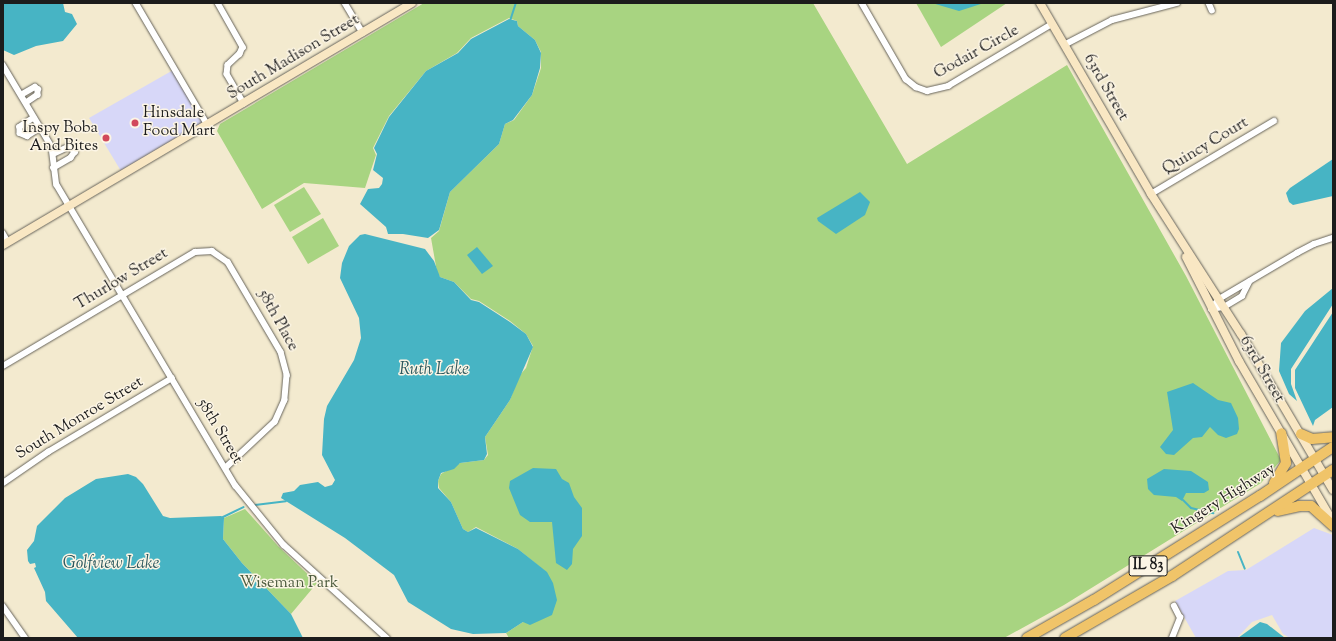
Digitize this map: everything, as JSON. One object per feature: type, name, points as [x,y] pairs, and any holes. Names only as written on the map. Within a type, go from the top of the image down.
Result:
[{"type":"highway","points":[[1268,491],[1286,463],[1281,433]]},
{"type":"highway","points":[[1301,434],[1312,439],[1333,437]]},
{"type":"highway","name":"Kingery Highway","points":[[1027,638],[1094,600],[1268,491],[1316,460],[1333,447]]},
{"type":"highway","name":"IL 83","points":[[1065,638],[1172,576],[1271,513],[1329,473]]},
{"type":"highway","points":[[1271,513],[1305,505],[1319,511],[1333,526]]},
{"type":"street","points":[[136,3],[208,125]]},
{"type":"street","points":[[218,3],[243,47],[240,54],[228,65],[227,74],[244,104]]},
{"type":"street","points":[[345,3],[362,33]]},
{"type":"street","name":"South Madison Street","points":[[6,244],[412,3]]},
{"type":"street","name":"Godair Circle","points":[[862,3],[906,79],[916,87],[927,91],[948,86],[1052,24]]},
{"type":"street","name":"63rd Street","points":[[1040,3],[1171,228],[1224,307],[1316,460],[1329,473],[1333,490]]},
{"type":"street","points":[[1064,45],[1112,20],[1178,3]]},
{"type":"street","points":[[1209,3],[1212,10]]},
{"type":"street","points":[[3,65],[5,74],[26,103],[53,154],[70,146],[75,152],[70,158],[54,168]]},
{"type":"street","points":[[21,95],[34,87],[38,89],[38,95],[26,103]]},
{"type":"street","points":[[34,118],[20,127],[20,133],[27,136],[40,128]]},
{"type":"street","name":"Quincy Court","points":[[1151,194],[1274,121]]},
{"type":"street","name":"58th Street","points":[[53,154],[57,185],[250,506],[284,545],[387,638]]},
{"type":"street","name":"63rd Street","points":[[1171,228],[1211,309],[1333,522]]},
{"type":"street","points":[[3,233],[6,244]]},
{"type":"street","points":[[1211,309],[1218,299],[1314,244],[1333,238]]},
{"type":"street","name":"Thurlow Street","points":[[3,366],[195,252],[212,251],[224,258],[245,290]]},
{"type":"street","points":[[1211,309],[1224,307],[1242,296],[1250,282]]},
{"type":"street","name":"58th Place","points":[[226,468],[268,431],[278,417],[285,400],[285,364],[278,346],[245,290]]},
{"type":"street","name":"South Monroe Street","points":[[3,483],[48,452],[172,378]]},
{"type":"street","points":[[3,606],[25,638]]},
{"type":"street","points":[[1172,638],[1180,618],[1174,606]]},
{"type":"shaded area","points":[[175,69],[208,125],[124,176],[89,118]]},
{"type":"shaded area","points":[[1314,528],[1333,535],[1333,638],[1290,638],[1283,634],[1272,615],[1252,622],[1237,638],[1196,638],[1175,601],[1228,571],[1246,570]]},
{"type":"green space","points":[[424,3],[813,3],[907,164],[1067,65],[1186,276],[1281,460],[1261,483],[1064,605],[1004,638],[509,638],[506,633],[523,622],[546,572],[518,549],[476,527],[468,532],[463,529],[451,502],[439,488],[438,481],[441,474],[460,463],[484,460],[488,455],[485,437],[510,400],[519,376],[526,368],[533,346],[526,334],[510,321],[479,301],[471,299],[454,282],[440,277],[437,272],[431,238],[439,231],[450,192],[499,144],[505,124],[514,120],[532,95],[541,68],[541,52],[535,40],[518,26],[517,21],[509,18],[471,38],[457,53],[426,71],[389,116],[373,148],[376,155],[365,188],[304,183],[262,209],[217,131],[220,124]]},
{"type":"green space","points":[[916,3],[1007,3],[941,47]]},
{"type":"green space","points":[[304,187],[321,214],[290,232],[274,205]]},
{"type":"green space","points":[[323,218],[339,246],[308,264],[292,237]]},
{"type":"green space","name":"Wiseman Park","points":[[245,509],[278,546],[317,583],[291,614],[242,563],[223,539],[224,518]]},
{"type":"water","points":[[3,3],[63,3],[65,12],[72,14],[77,24],[63,41],[36,46],[14,55],[3,50]]},
{"type":"water","points":[[932,3],[984,3],[959,11]]},
{"type":"water","points":[[509,19],[517,21],[518,26],[535,40],[541,53],[540,68],[532,95],[513,120],[505,124],[499,144],[450,192],[439,230],[428,238],[403,234],[388,234],[386,227],[360,204],[368,189],[379,188],[382,184],[383,178],[373,170],[377,154],[374,148],[389,117],[426,71],[458,53],[471,39]]},
{"type":"water","points":[[1333,159],[1333,196],[1293,205],[1289,202],[1286,193],[1290,188]]},
{"type":"water","points":[[860,192],[870,202],[865,215],[836,234],[818,221],[817,218]]},
{"type":"water","name":"Ruth Lake","points":[[365,234],[425,249],[434,261],[440,277],[454,282],[471,300],[479,302],[526,334],[533,347],[510,400],[485,437],[487,454],[484,460],[460,463],[454,469],[441,473],[438,481],[438,488],[451,502],[463,529],[468,532],[476,528],[518,549],[547,572],[553,583],[557,600],[552,615],[530,625],[523,622],[506,633],[473,634],[451,629],[408,602],[394,575],[345,538],[281,498],[283,493],[294,491],[300,485],[318,482],[325,487],[332,485],[335,480],[322,455],[324,419],[327,406],[354,360],[361,338],[359,318],[340,278],[342,263],[349,246],[360,235]]},
{"type":"water","points":[[477,247],[493,266],[482,274],[467,255]]},
{"type":"water","points":[[1333,288],[1333,304],[1291,369],[1291,384],[1297,401],[1289,394],[1279,371],[1281,343],[1305,311]]},
{"type":"water","points":[[1333,312],[1333,407],[1315,420],[1313,426],[1295,388],[1295,370]]},
{"type":"water","points":[[1193,383],[1218,400],[1231,403],[1238,418],[1239,429],[1237,434],[1226,438],[1218,435],[1210,427],[1202,437],[1193,438],[1174,455],[1166,454],[1160,447],[1173,430],[1167,392]]},
{"type":"water","points":[[533,468],[556,469],[562,479],[569,483],[574,497],[582,508],[582,536],[573,549],[572,564],[567,570],[556,563],[552,522],[530,522],[520,515],[509,488],[510,481]]},
{"type":"water","points":[[1164,469],[1191,471],[1208,482],[1209,490],[1204,493],[1186,493],[1182,501],[1176,497],[1154,495],[1148,489],[1147,479]]},
{"type":"water","name":"Golfview Lake","points":[[128,474],[136,477],[143,484],[163,516],[170,518],[221,516],[224,518],[223,539],[242,563],[291,614],[303,638],[78,638],[46,601],[45,592],[34,568],[36,567],[35,563],[30,564],[28,561],[27,550],[34,541],[37,526],[65,498],[96,479]]},
{"type":"water","points":[[1260,622],[1267,624],[1285,638],[1238,638]]},
{"type":"waterway","points":[[510,21],[516,3]]},
{"type":"waterway","points":[[1183,500],[1191,508],[1213,513]]},
{"type":"waterway","points":[[255,505],[286,501]]},
{"type":"waterway","points":[[221,518],[244,507]]},
{"type":"waterway","points":[[1238,552],[1245,569]]},
{"type":"place","name":"Hinsdale Food Mart","points":[[135,123]]},
{"type":"place","name":"Inspy Boba And Bites","points":[[106,138]]}]
